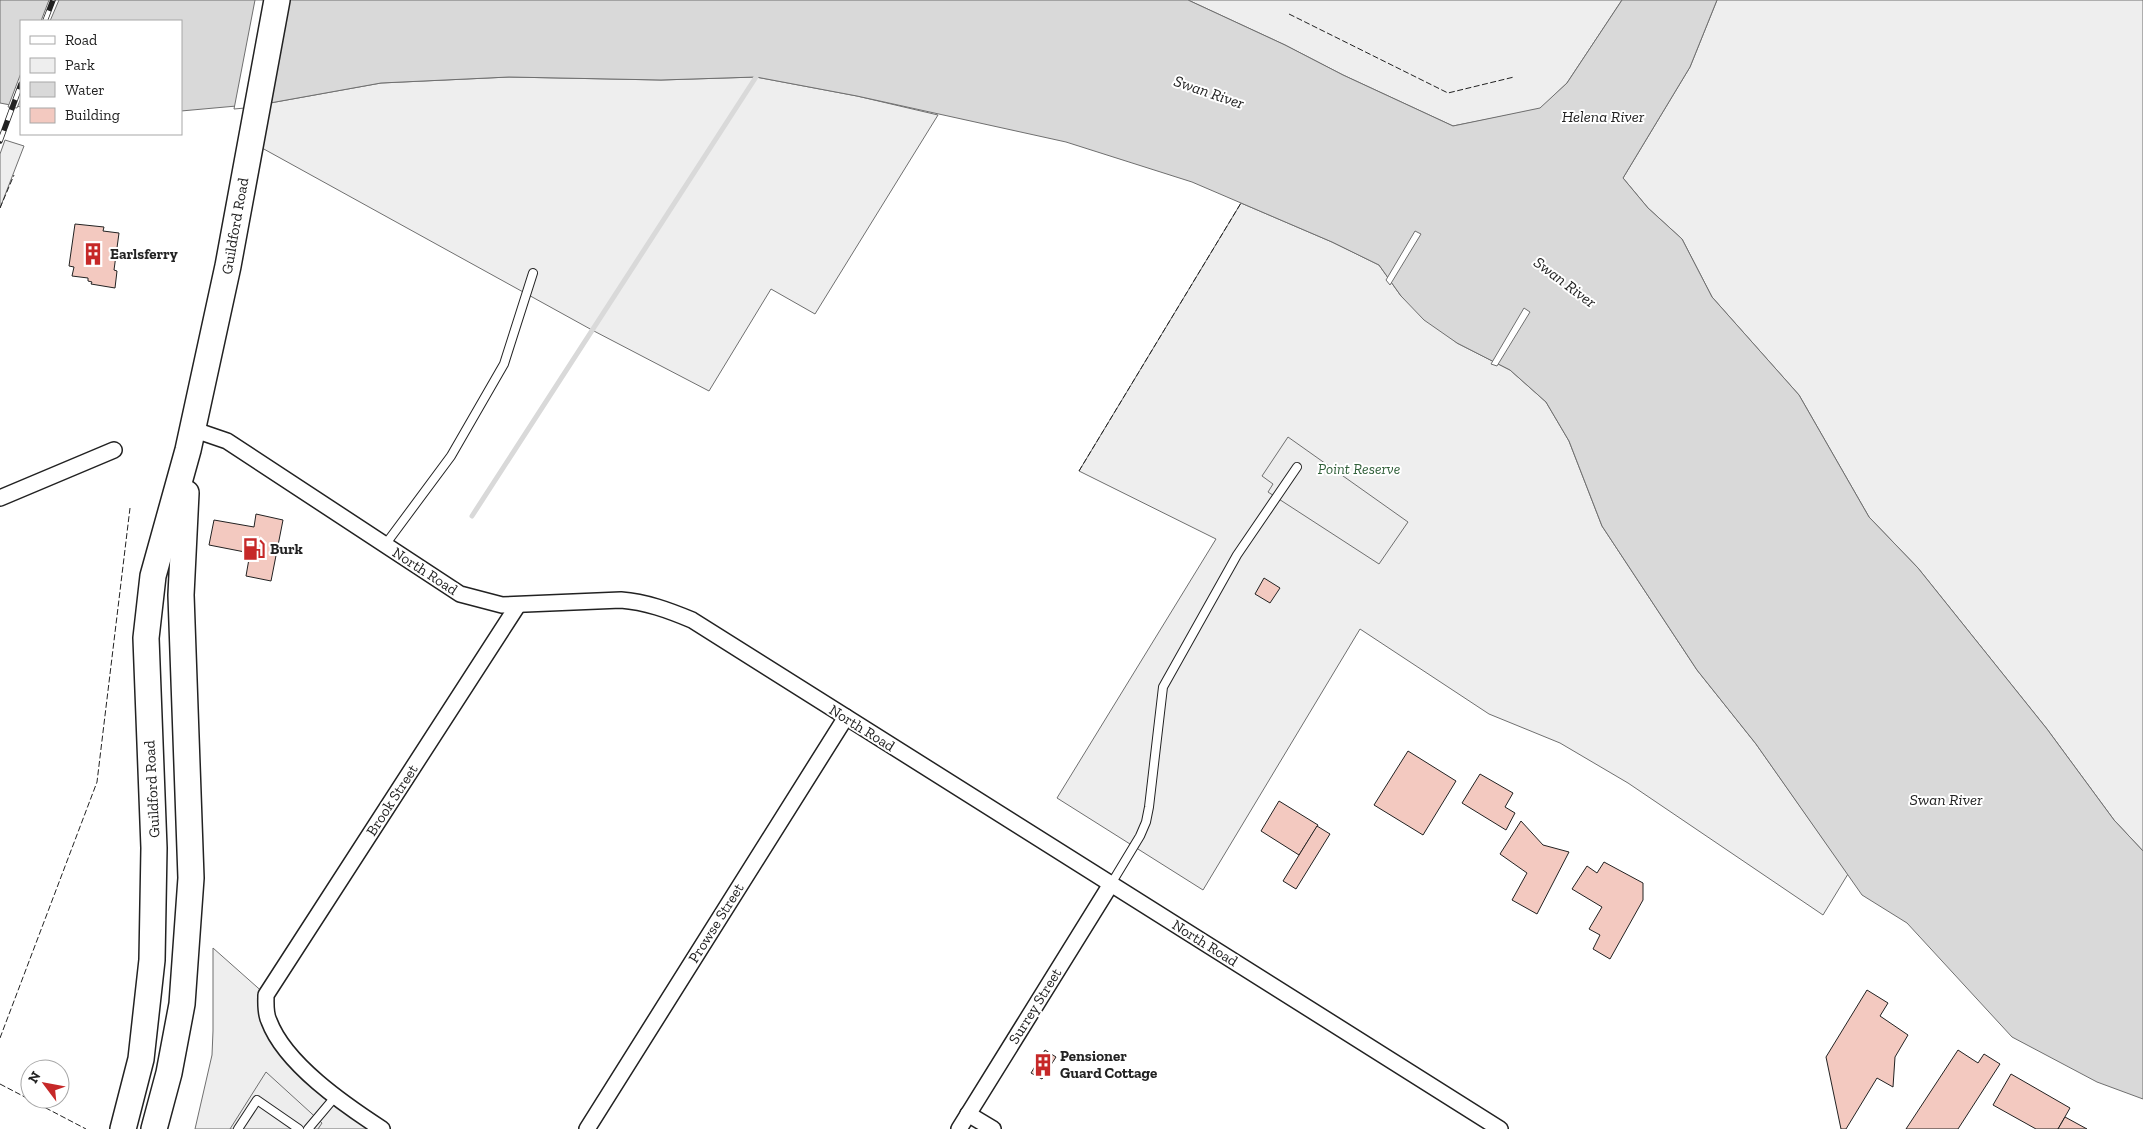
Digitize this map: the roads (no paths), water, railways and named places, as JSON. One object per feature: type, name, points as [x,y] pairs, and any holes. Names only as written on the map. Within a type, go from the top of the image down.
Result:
[{"type":"highway","name":"Guildford Road","points":[[123,1129],[141,1060],[152,960],[154,848],[146,638],[152,576],[190,440],[228,266],[277,0]]},
{"type":"highway","name":"Guildford Road","points":[[154,1129],[169,1073],[182,1004],[191,878],[181,595],[190,440]]},
{"type":"street","name":"North Road","points":[[190,440],[227,441],[460,594],[486,602],[518,605],[621,600],[638,602],[692,620],[1500,1129]]},
{"type":"street","points":[[0,498],[114,450]]},
{"type":"street","name":"Brook Street","points":[[335,1097],[311,1076],[282,1044],[268,1021],[266,995],[518,605]]},
{"type":"street","name":"Prowse Street","points":[[587,1129],[846,717]]},
{"type":"street","name":"Surrey Street","points":[[959,1129],[1111,884]]},
{"type":"street","points":[[335,1097],[382,1129]]},
{"type":"street","points":[[968,1114],[993,1129]]},
{"type":"lane","points":[[385,545],[451,456],[504,364],[533,273]]},
{"type":"lane","points":[[1111,884],[1146,822],[1150,807],[1163,687],[1238,555],[1297,467]]},
{"type":"lane","points":[[308,1129],[335,1097]]},
{"type":"lane","points":[[238,1129],[257,1100],[299,1129]]},
{"type":"water","name":"Swan River","points":[[0,0],[1188,0],[1453,126],[1540,108],[1567,83],[1622,0],[1717,0],[1690,67],[1623,178],[1648,208],[1682,239],[1712,297],[1799,395],[1869,517],[1918,568],[2047,729],[2114,820],[2143,851],[2143,1099],[2097,1082],[2012,1037],[1907,923],[1862,895],[1756,744],[1697,670],[1602,526],[1569,441],[1546,402],[1510,370],[1457,343],[1424,320],[1401,296],[1379,265],[1332,242],[1192,182],[1066,142],[857,96],[756,77],[661,80],[509,77],[381,83],[270,103],[182,111],[182,20],[20,20],[20,107],[0,103]]},
{"type":"waterway","points":[[472,516],[756,77]]},
{"type":"railway","points":[[45,20],[53,0]]},
{"type":"railway","points":[[0,141],[20,87]]},
{"type":"place","name":"Earlsferry","points":[[93,254]]},
{"type":"place","name":"Burk","points":[[254,549]]},
{"type":"place","name":"Pensioner Guard Cottage","points":[[1043,1065]]},
{"type":"water label","name":"Helena River","points":[[1603,116]]},
{"type":"park label","name":"Point Reserve","points":[[1359,469]]}]
